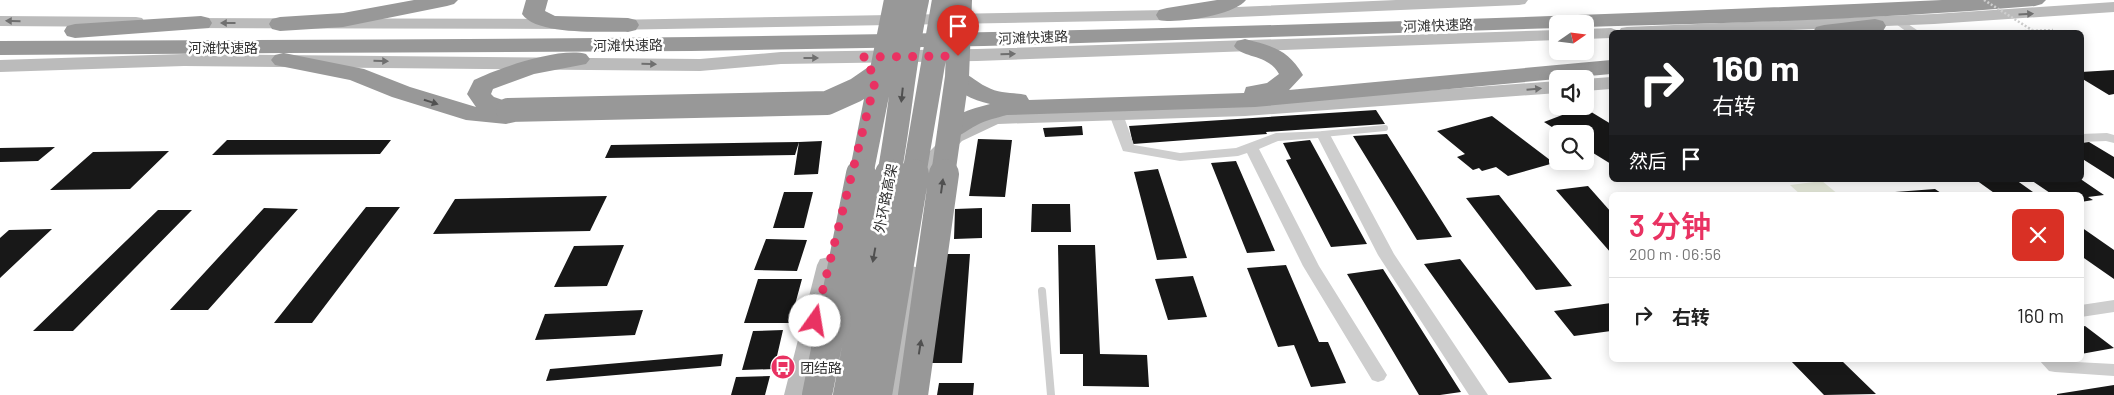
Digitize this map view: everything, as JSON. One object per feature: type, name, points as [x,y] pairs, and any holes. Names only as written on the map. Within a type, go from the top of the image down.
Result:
[{"type":"highway","points":[[280,24],[343,20],[446,0]]},
{"type":"highway","points":[[537,0],[533,14],[551,22],[628,25]]},
{"type":"highway","points":[[1166,15],[1227,5],[1235,0]]},
{"type":"highway","name":"河滩快速路","points":[[1,38],[507,37],[1033,24],[1702,4],[1770,0]]},
{"type":"highway","name":"河滩快速路","points":[[1,38],[691,44],[994,38],[1702,17],[2035,0]]},
{"type":"highway","points":[[691,44],[546,63],[506,73],[482,85],[479,94],[485,102],[507,114],[827,103],[847,97],[861,89],[873,65],[898,2]]},
{"type":"highway","name":"外环路高架","points":[[848,395],[898,130],[907,46],[898,2]]},
{"type":"highway","points":[[1863,30],[1908,28],[1938,18],[2007,2]]},
{"type":"highway","points":[[913,395],[957,77],[955,6]]},
{"type":"highway","name":"外环路高架","points":[[877,395],[955,6]]},
{"type":"highway","points":[[1,38],[201,23]]},
{"type":"highway","points":[[1,38],[184,60]]},
{"type":"highway","points":[[957,77],[982,96],[1001,100],[1225,95],[1266,91],[1280,87],[1291,74],[1286,64],[1272,55],[1245,46]]},
{"type":"highway","points":[[283,60],[356,74],[401,92],[466,113],[825,112],[844,114],[854,118],[868,146]]},
{"type":"highway","points":[[817,395],[868,146],[873,65]]},
{"type":"highway","points":[[950,132],[959,123],[986,112],[1007,108],[1301,96],[1609,67]]},
{"type":"street","points":[[954,0],[952,10],[955,6]]},
{"type":"street","points":[[201,23],[628,25],[865,20],[955,6],[1166,15],[1519,0]]},
{"type":"street","points":[[865,20],[883,13],[898,2]]},
{"type":"street","points":[[1671,30],[1938,18],[2114,7]]},
{"type":"street","points":[[1594,34],[1609,33]]},
{"type":"street","points":[[0,66],[184,60],[700,65],[781,58],[873,65],[977,55],[1549,35]]},
{"type":"street","points":[[896,395],[925,167],[933,121],[935,85],[957,63],[977,55]]},
{"type":"street","points":[[798,395],[875,82],[872,72],[873,65]]},
{"type":"street","points":[[1594,84],[1609,82]]},
{"type":"street","points":[[925,167],[955,137],[994,118],[1245,110],[1549,88]]},
{"type":"street","points":[[1116,114],[1128,148],[1180,157],[1238,152],[1276,137],[1323,134],[1386,255],[1479,395]]},
{"type":"street","points":[[2084,138],[2107,137],[2114,139]]},
{"type":"street","points":[[1251,147],[1311,266],[1378,375]]},
{"type":"street","points":[[2084,311],[2114,306]]},
{"type":"street","points":[[2050,362],[2055,366],[2114,370]]},
{"type":"lane","points":[[1323,134],[1385,128]]},
{"type":"lane","points":[[1042,291],[1051,395]]},
{"type":"path","points":[[1984,0],[2032,30],[2053,30]]},
{"type":"shaded area","points":[[1823,182],[1835,192],[1798,192],[1790,185]]},
{"type":"building","points":[[2114,70],[2114,94],[2109,95],[2084,80],[2084,72]]},
{"type":"building","points":[[1376,110],[1385,124],[1133,144],[1129,126]]},
{"type":"building","points":[[1594,114],[1609,123],[1609,163],[1594,154],[1594,125],[1549,125],[1544,122],[1562,115]]},
{"type":"building","points":[[1492,116],[1549,159],[1549,164],[1508,176],[1496,167],[1482,171],[1479,168],[1473,170],[1457,157],[1465,154],[1437,131]]},
{"type":"building","points":[[1082,126],[1083,135],[1045,137],[1043,128]]},
{"type":"building","points":[[1387,134],[1452,237],[1417,240],[1353,136]]},
{"type":"building","points":[[978,139],[1012,140],[1005,197],[969,196]]},
{"type":"building","points":[[227,140],[391,140],[380,154],[212,155]]},
{"type":"building","points":[[1310,140],[1367,244],[1331,247],[1286,160],[1291,159],[1283,143]]},
{"type":"building","points":[[822,141],[818,174],[794,175],[799,142]]},
{"type":"building","points":[[799,142],[795,155],[605,158],[611,145]]},
{"type":"building","points":[[2089,142],[2114,157],[2114,179],[2084,160],[2084,143]]},
{"type":"building","points":[[55,147],[38,161],[0,162],[0,148]]},
{"type":"building","points":[[169,151],[130,189],[50,190],[93,152]]},
{"type":"building","points":[[1236,161],[1275,251],[1247,253],[1211,163]]},
{"type":"building","points":[[1158,169],[1187,258],[1157,260],[1134,172]]},
{"type":"building","points":[[2084,181],[2104,195],[2088,197],[2093,200],[2084,202],[2084,192],[2049,192],[2034,182]]},
{"type":"building","points":[[1979,182],[2019,182],[2033,192],[1993,192]]},
{"type":"building","points":[[1588,186],[1609,210],[1609,251],[1556,190]]},
{"type":"building","points":[[1935,189],[1940,192],[1895,192]]},
{"type":"building","points":[[784,192],[813,192],[804,228],[773,228]]},
{"type":"building","points":[[1499,195],[1572,286],[1536,290],[1466,198]]},
{"type":"building","points":[[607,196],[590,231],[433,234],[455,199]]},
{"type":"building","points":[[1032,204],[1070,204],[1071,232],[1031,232]]},
{"type":"building","points":[[366,207],[400,207],[312,323],[274,323]]},
{"type":"building","points":[[264,208],[298,209],[208,310],[170,310]]},
{"type":"building","points":[[982,208],[982,238],[954,239],[955,209]]},
{"type":"building","points":[[158,210],[192,210],[73,331],[33,331]]},
{"type":"building","points":[[52,229],[0,278],[0,238],[9,230]]},
{"type":"building","points":[[2084,229],[2114,250],[2114,279],[2084,258]]},
{"type":"building","points":[[766,239],[807,240],[797,271],[754,270]]},
{"type":"building","points":[[624,245],[607,286],[554,287],[574,246]]},
{"type":"building","points":[[1058,245],[1095,245],[1100,354],[1147,355],[1149,387],[1083,386],[1083,354],[1060,354]]},
{"type":"building","points":[[938,254],[970,254],[962,363],[926,363]]},
{"type":"building","points":[[1460,259],[1552,379],[1509,383],[1424,264]]},
{"type":"building","points":[[1286,265],[1319,342],[1328,342],[1346,383],[1311,387],[1294,345],[1278,347],[1247,268]]},
{"type":"building","points":[[1383,269],[1461,392],[1419,395],[1347,274]]},
{"type":"building","points":[[1193,276],[1207,317],[1168,320],[1155,279]]},
{"type":"building","points":[[758,279],[802,279],[790,323],[744,323]]},
{"type":"building","points":[[1609,303],[1609,331],[1574,336],[1554,311]]},
{"type":"building","points":[[643,310],[635,335],[535,340],[545,314]]},
{"type":"building","points":[[2085,326],[2114,348],[2084,353]]},
{"type":"building","points":[[783,330],[774,369],[742,370],[753,331]]},
{"type":"building","points":[[723,354],[721,366],[546,381],[550,369]]},
{"type":"building","points":[[1792,362],[1843,362],[1876,394],[1824,395]]},
{"type":"building","points":[[770,376],[765,395],[731,395],[736,377]]},
{"type":"building","points":[[939,383],[974,383],[973,395],[937,395]]},
{"type":"building","points":[[2114,385],[2114,395],[2057,395],[2057,394]]},
{"type":"place","name":"团结路","points":[[783,367]]},
{"type":"route","points":[[815,321],[875,82],[869,65],[863,57],[958,56]]}]
